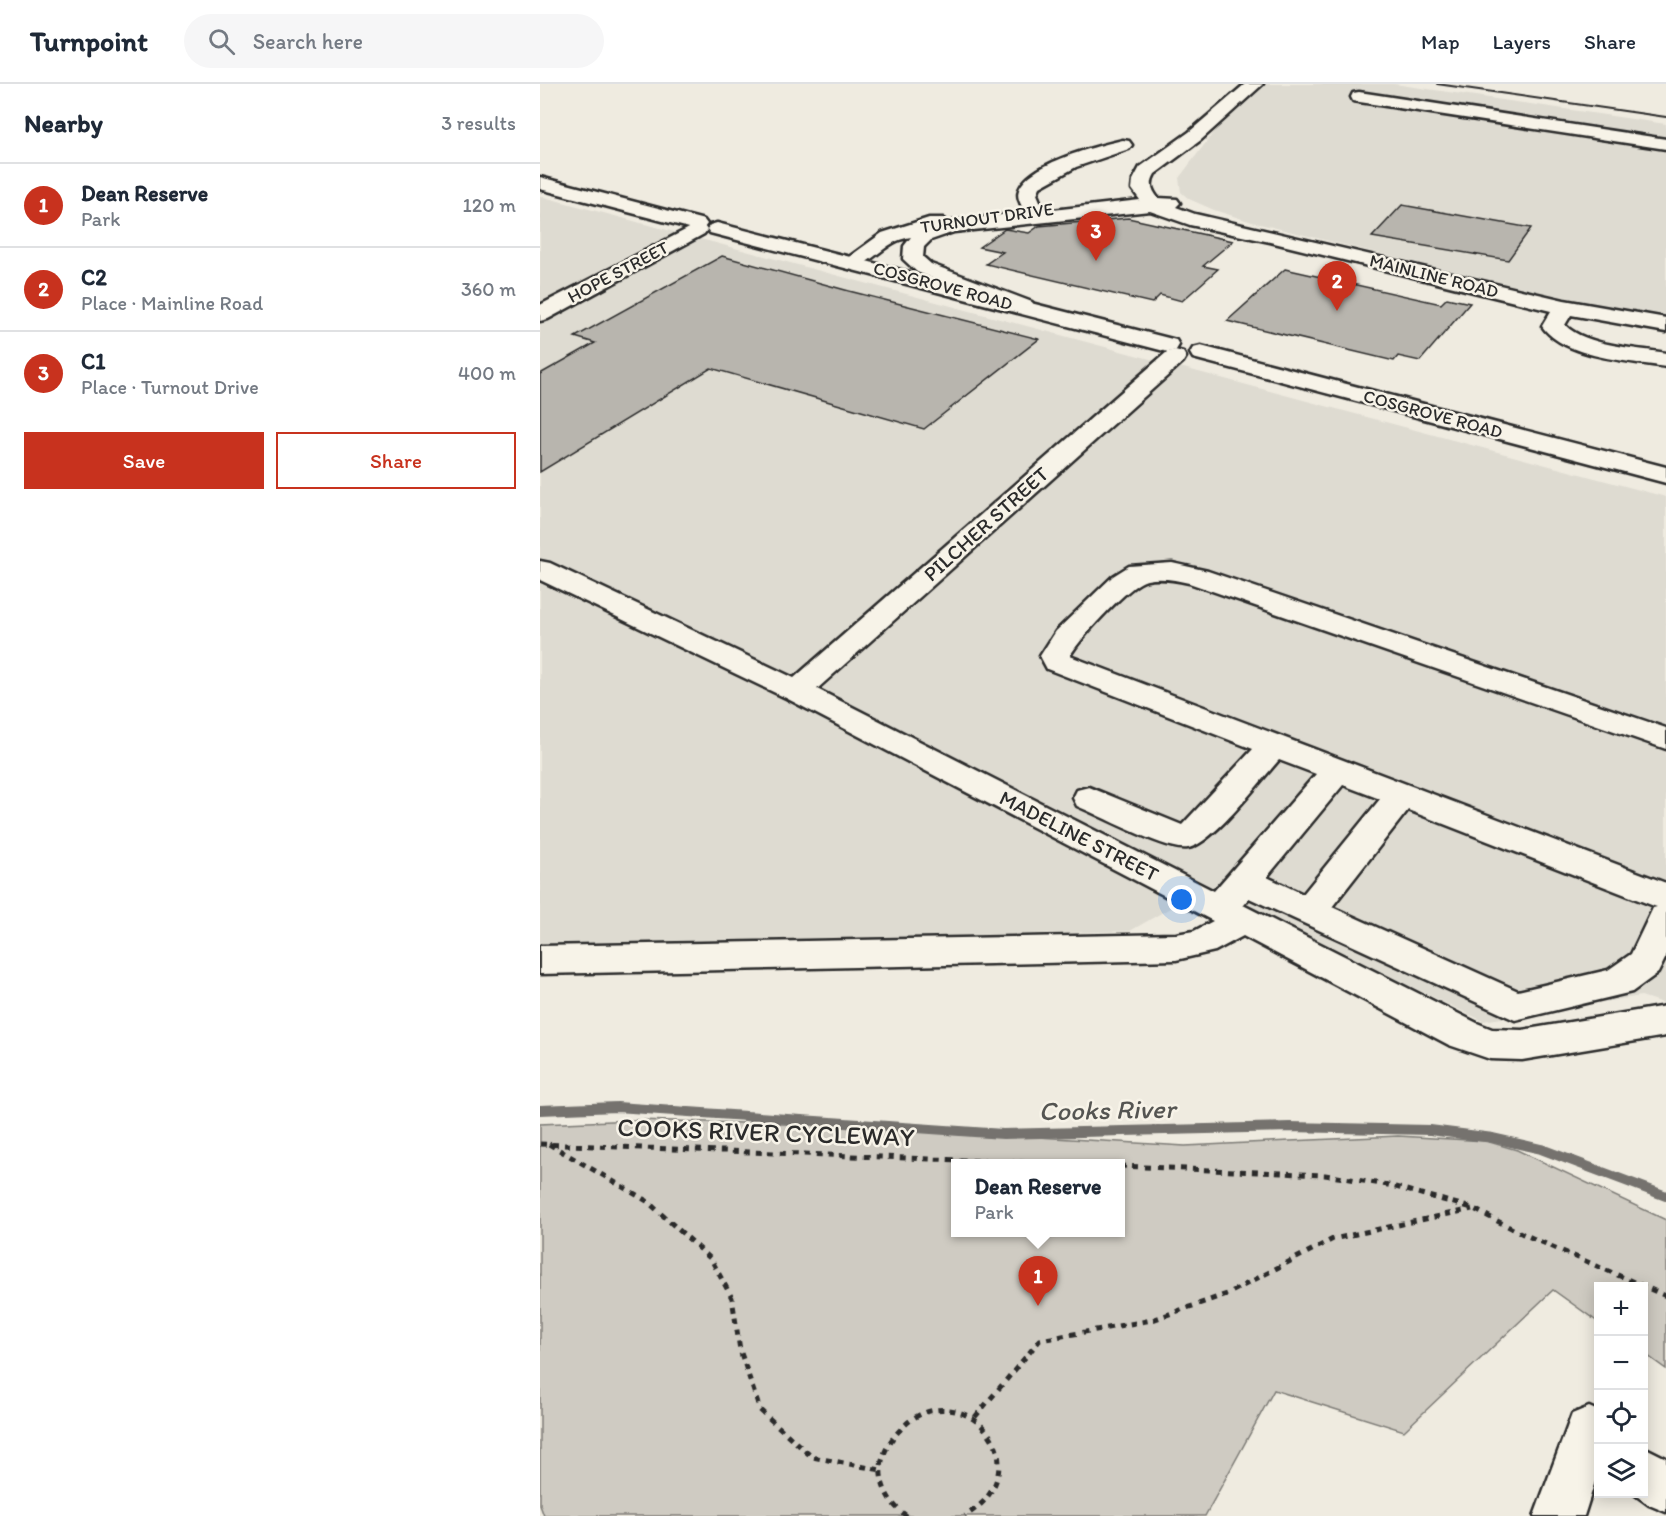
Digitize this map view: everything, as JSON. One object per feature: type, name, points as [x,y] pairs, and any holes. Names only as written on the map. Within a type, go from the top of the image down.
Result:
[{"type":"street","points":[[1160,195],[1141,184],[1148,171],[1195,136],[1255,84]]},
{"type":"street","points":[[1359,98],[1666,144]]},
{"type":"street","points":[[1035,214],[1028,192],[1036,179],[1052,170],[1123,145]]},
{"type":"street","name":"COSGROVE ROAD","points":[[540,183],[704,228],[852,262],[1024,307],[1181,352],[1666,475]]},
{"type":"street","name":"TURNOUT DRIVE","points":[[1024,307],[924,268],[913,259],[912,249],[919,240],[943,228],[1160,195]]},
{"type":"street","name":"MAINLINE ROAD","points":[[1160,195],[1190,219],[1270,236],[1564,308],[1666,325]]},
{"type":"street","name":"TURNOUT DRIVE","points":[[852,262],[889,237],[921,225],[946,220],[1035,214]]},
{"type":"street","name":"HOPE STREET","points":[[540,314],[704,228]]},
{"type":"street","points":[[1564,308],[1553,326],[1564,337],[1585,344],[1666,360]]},
{"type":"street","name":"MAINLINE ROAD","points":[[1564,308],[1572,313],[1666,335]]},
{"type":"street","name":"PILCHER STREET","points":[[797,691],[1181,352]]},
{"type":"street","name":"MADELINE STREET","points":[[540,568],[797,691],[1463,1034],[1490,1044],[1522,1045],[1666,1021]]},
{"type":"street","points":[[1666,739],[1209,580],[1172,571],[1139,572],[1123,582],[1066,637],[1055,656],[1058,663],[1666,897]]},
{"type":"street","points":[[1089,798],[1177,836],[1186,837],[1195,832],[1274,746]]},
{"type":"street","points":[[540,960],[1199,945],[1225,933],[1229,913],[1244,881],[1338,771]]},
{"type":"street","points":[[1309,911],[1402,795]]},
{"type":"street","points":[[1244,881],[1515,1006],[1619,982],[1645,963],[1666,917]]},
{"type":"street","points":[[1559,1516],[1589,1430],[1594,1434]]},
{"type":"street","points":[[1648,1474],[1666,1488]]},
{"type":"path","points":[[547,1143],[647,1200],[711,1259],[732,1298],[740,1350],[760,1410],[812,1457],[881,1470]]},
{"type":"path","name":"COOKS RIVER CYCLEWAY","points":[[540,1144],[951,1159]]},
{"type":"path","points":[[1125,1166],[1324,1175],[1388,1185],[1472,1208],[1523,1234],[1666,1296]]},
{"type":"path","points":[[975,1417],[1040,1340],[1152,1320],[1227,1294],[1333,1239],[1472,1208]]},
{"type":"path","points":[[907,1516],[891,1502],[884,1487],[881,1470],[884,1452],[893,1436],[906,1422],[922,1413],[940,1409],[958,1410],[975,1417],[988,1429],[997,1444],[1000,1462],[996,1481],[988,1498],[965,1516]]},
{"type":"shaded area","points":[[1266,84],[1394,84],[1666,124],[1666,318],[1493,282],[1252,222],[1189,199],[1181,192],[1179,178],[1217,128]]},
{"type":"shaded area","points":[[540,196],[1666,497],[1666,1004],[1641,996],[1483,1021],[1205,888],[1130,931],[631,946],[540,955]]},
{"type":"shaded area","points":[[636,1120],[856,1126],[1185,1146],[1398,1136],[1486,1141],[1517,1150],[1666,1220],[1666,1369],[1648,1356],[1648,1282],[1594,1282],[1594,1319],[1553,1290],[1404,1431],[1274,1390],[1205,1516],[544,1516],[540,1505],[540,1124]]},
{"type":"building","points":[[1402,205],[1531,228],[1508,260],[1372,237]]},
{"type":"building","points":[[1128,218],[1233,241],[1203,266],[1218,269],[1182,301],[1160,295],[1152,303],[986,264],[1003,252],[979,247],[1005,229],[1029,233],[1039,226]]},
{"type":"building","points":[[722,256],[1039,339],[924,429],[711,368],[540,472],[540,374],[595,343],[575,337]]},
{"type":"building","points":[[1285,269],[1441,304],[1447,298],[1470,303],[1420,361],[1398,356],[1394,361],[1227,321]]},
{"type":"waterway","name":"Cooks River","points":[[540,1110],[617,1107],[1003,1134],[1289,1127],[1430,1130],[1493,1138],[1541,1149],[1666,1196]]},
{"type":"railway","points":[[1437,84],[1666,117]]},
{"type":"place","name":"C1","points":[[1096,261]]},
{"type":"place","name":"C2","points":[[1337,311]]},
{"type":"place","name":"Dean Reserve","points":[[1038,1306]]}]
